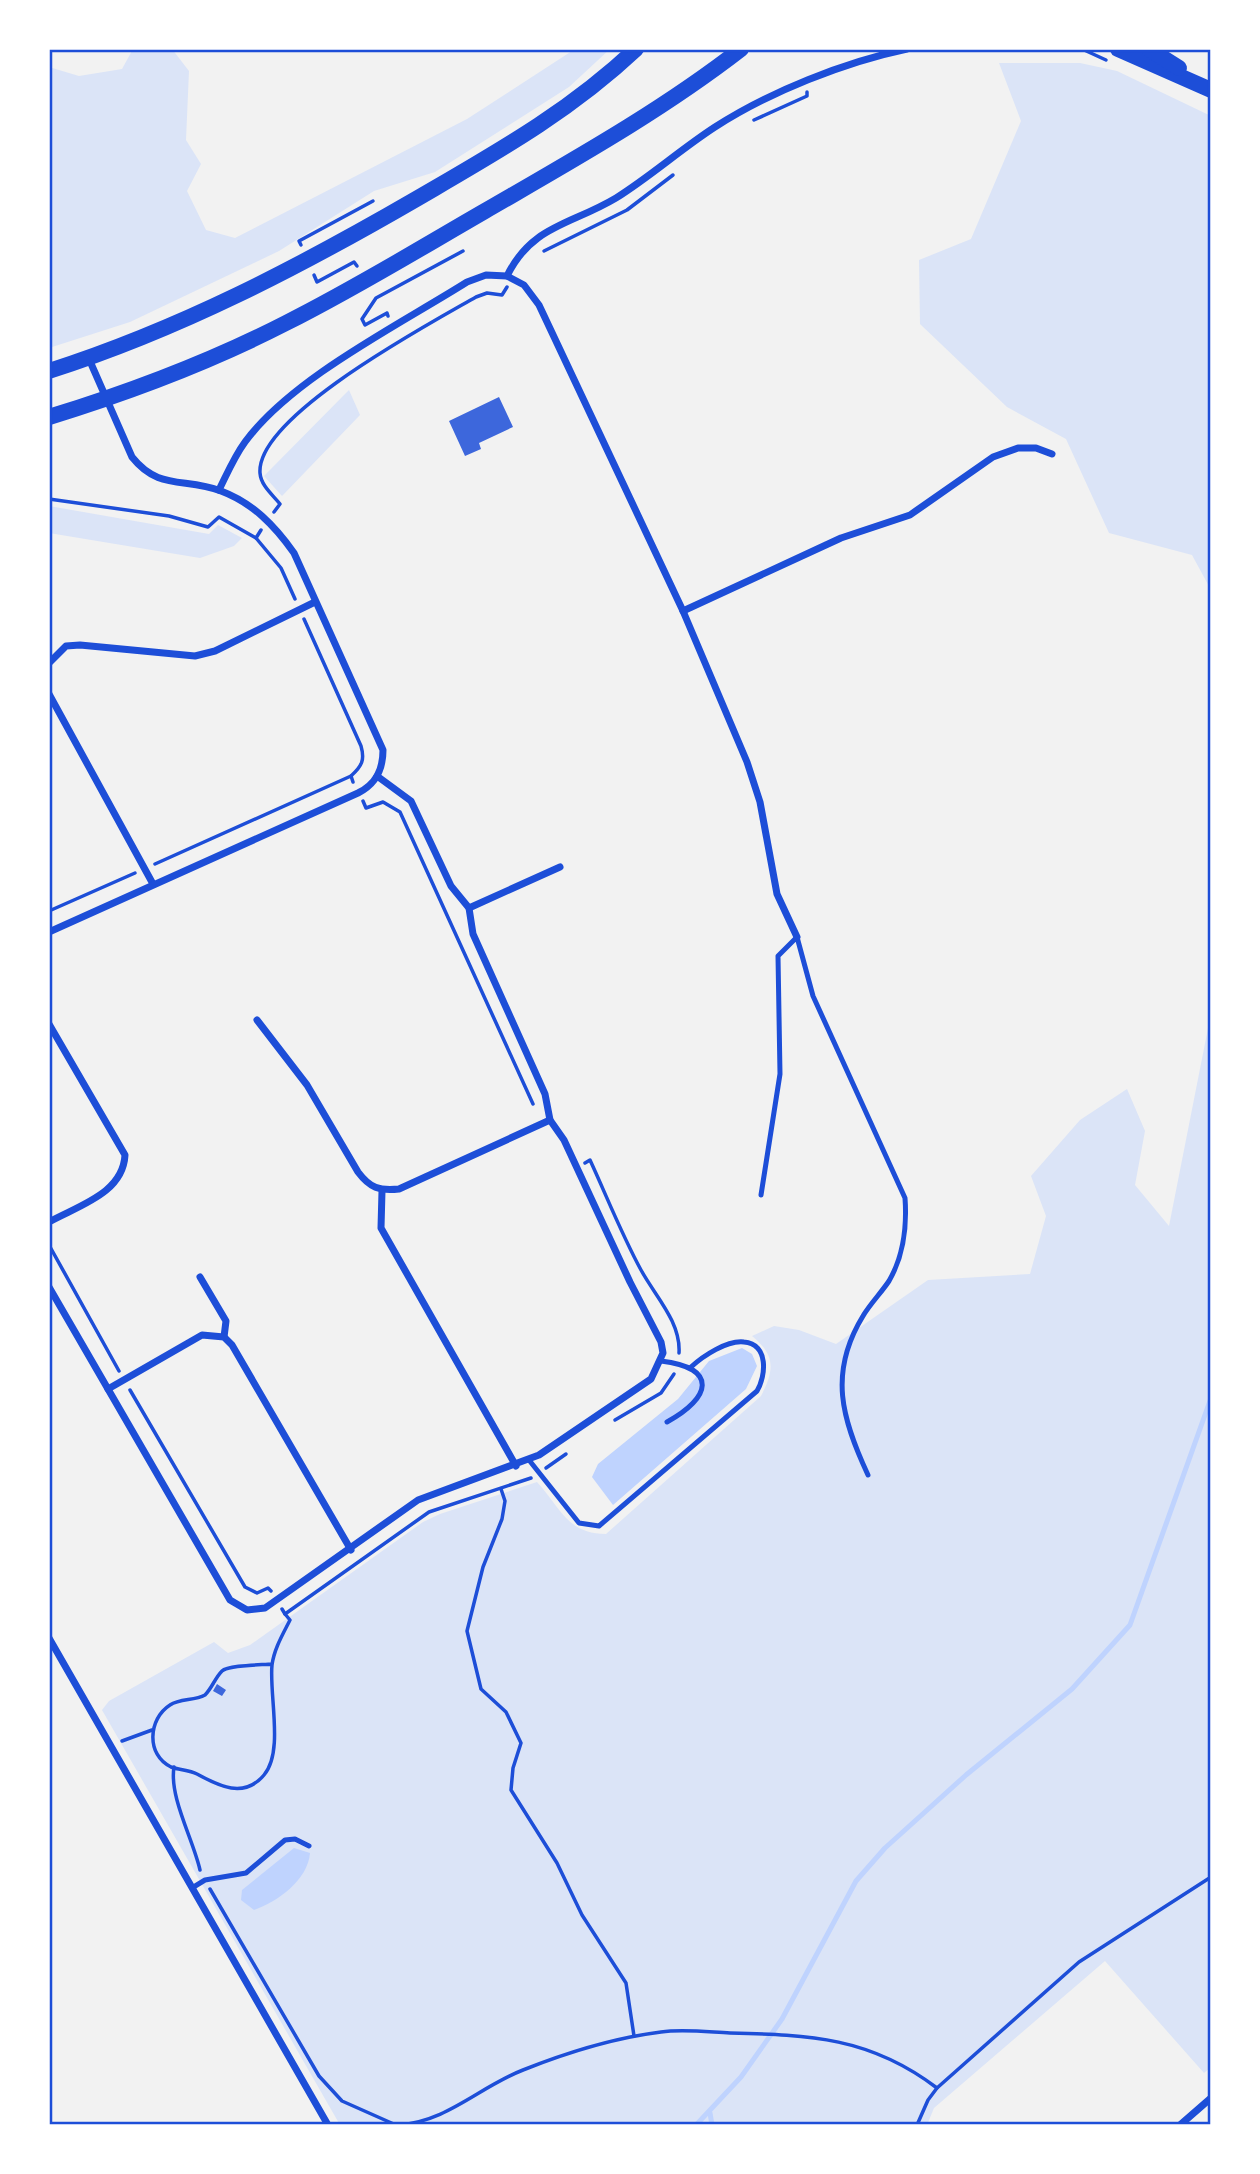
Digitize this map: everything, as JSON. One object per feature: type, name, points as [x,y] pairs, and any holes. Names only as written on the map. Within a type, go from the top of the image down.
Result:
[{"type":"highway","points":[[49,371],[89,358],[235,298],[308,262],[539,128],[598,85],[636,49]]},
{"type":"highway","points":[[49,417],[107,399],[221,354],[365,280],[603,142],[681,94],[741,49]]},
{"type":"highway","points":[[1118,49],[1149,56],[1211,89]]},
{"type":"street","points":[[510,277],[518,253],[535,238],[625,192],[733,116],[853,64],[907,49]]},
{"type":"street","points":[[219,490],[246,441],[300,390],[467,282],[486,275],[510,277],[524,285],[540,305],[683,611],[747,762],[760,802],[778,894],[797,937]]},
{"type":"street","points":[[49,932],[358,793],[369,787],[383,764],[383,750],[295,553],[268,520],[219,490],[158,480],[142,470],[132,457],[89,358]]},
{"type":"street","points":[[683,611],[841,538],[910,514],[993,457],[1018,448],[1036,448],[1052,454]]},
{"type":"street","points":[[49,663],[66,646],[80,645],[195,656],[215,651],[315,602]]},
{"type":"street","points":[[49,694],[152,884]]},
{"type":"street","points":[[49,1287],[230,1600],[247,1610],[265,1608],[351,1550],[418,1500],[529,1460],[651,1380],[661,1361],[661,1342],[629,1282],[564,1140],[550,1120],[545,1094],[473,934],[469,908],[451,886],[411,801],[377,776]]},
{"type":"street","points":[[469,908],[561,867]]},
{"type":"street","points":[[257,1020],[307,1085],[358,1172],[368,1185],[382,1191],[399,1189],[550,1120]]},
{"type":"street","points":[[49,1024],[125,1155],[120,1179],[112,1187],[49,1222]]},
{"type":"street","points":[[382,1191],[381,1228],[516,1466]]},
{"type":"street","points":[[200,1277],[226,1321],[224,1336]]},
{"type":"street","points":[[108,1389],[202,1335],[224,1336],[232,1345],[351,1550]]},
{"type":"street","points":[[49,1638],[328,2125]]},
{"type":"street","points":[[1180,2125],[1211,2098]]},
{"type":"lane","points":[[761,1195],[780,1074],[778,956],[797,937],[813,996],[905,1198],[908,1229],[893,1270],[862,1317],[845,1359],[842,1400],[848,1433],[868,1475]]},
{"type":"lane","points":[[529,1460],[579,1523],[599,1526],[757,1391],[765,1372],[759,1351],[752,1344],[744,1342],[734,1343],[711,1353],[691,1367]]},
{"type":"lane","points":[[661,1361],[691,1367],[701,1377],[701,1393],[683,1413],[667,1422]]},
{"type":"lane","points":[[192,1888],[205,1880],[246,1873],[285,1840],[295,1839],[309,1846]]},
{"type":"path","points":[[746,124],[807,96],[804,83]]},
{"type":"path","points":[[534,255],[627,210],[676,172]]},
{"type":"path","points":[[373,201],[299,241],[317,282],[354,261],[376,298],[463,251]]},
{"type":"path","points":[[49,499],[169,516],[208,527],[219,517],[256,538],[280,504],[264,486],[260,473],[263,457],[272,441],[310,403],[349,372],[476,297],[487,293],[502,295],[510,277]]},
{"type":"path","points":[[49,911],[351,776]]},
{"type":"path","points":[[501,1489],[505,1501],[502,1519],[483,1566],[467,1631],[481,1689],[506,1712],[521,1743],[513,1768],[512,1790],[557,1863],[582,1915],[626,1983],[634,2036]]},
{"type":"path","points":[[272,1664],[260,1667],[229,1667],[222,1671],[205,1695],[173,1703],[163,1710],[152,1730],[156,1752],[174,1767],[196,1774],[224,1789],[240,1789],[255,1784],[264,1776],[273,1758],[272,1664],[290,1620],[285,1614]]},
{"type":"path","points":[[111,1747],[132,1735],[152,1730]]},
{"type":"path","points":[[174,1767],[174,1792],[205,1880],[318,2076],[342,2101],[397,2125],[416,2124],[436,2118],[519,2071],[595,2044],[664,2031],[802,2035],[863,2046],[921,2076],[937,2088]]},
{"type":"path","points":[[917,2125],[928,2100],[937,2088],[1079,1962],[1153,1912],[1211,1879]]},
{"type":"shaded area","points":[[133,49],[172,49],[189,71],[186,140],[201,164],[187,191],[206,230],[235,238],[467,119],[575,49],[610,49],[569,87],[435,172],[374,191],[279,251],[130,322],[49,348],[49,67],[79,76],[122,69]]},
{"type":"shaded area","points":[[999,63],[1080,63],[1117,71],[1211,116],[1211,590],[1192,555],[1109,533],[1066,439],[1007,407],[920,324],[919,260],[971,239],[1021,121]]},
{"type":"shaded area","points":[[349,390],[360,415],[282,496],[264,476]]},
{"type":"shaded area","points":[[49,506],[209,534],[218,525],[242,538],[234,546],[200,558],[49,533]]},
{"type":"shaded area","points":[[1211,1013],[1211,2067],[1204,2073],[1105,1961],[934,2108],[927,2125],[340,2125],[102,1710],[109,1701],[214,1642],[228,1653],[250,1645],[423,1522],[440,1514],[537,1482],[573,1524],[593,1533],[606,1534],[761,1396],[769,1378],[769,1356],[752,1336],[774,1326],[799,1330],[836,1344],[928,1280],[1030,1274],[1046,1216],[1031,1176],[1080,1120],[1127,1089],[1145,1131],[1135,1185],[1169,1226]]},
{"type":"water","points":[[742,1348],[752,1354],[757,1366],[746,1389],[613,1505],[592,1477],[598,1464],[678,1399],[709,1361]]},
{"type":"water","points":[[294,1848],[310,1853],[304,1872],[290,1889],[272,1902],[254,1910],[241,1900],[242,1890]]},
{"type":"building","points":[[499,397],[513,427],[479,443],[481,449],[465,456],[449,421]]},
{"type":"building","points":[[217,1684],[226,1690],[222,1696],[213,1691]]},
{"type":"waterway","points":[[696,2125],[741,2077],[782,2019],[856,1881],[885,1848],[966,1775],[1072,1689],[1130,1625],[1211,1398]]},
{"type":"waterway","points":[[710,2113],[712,2125]]}]
